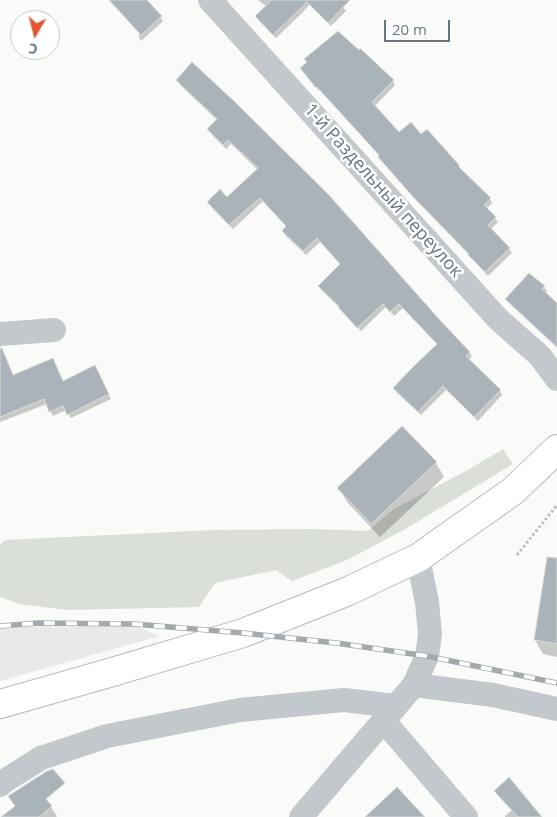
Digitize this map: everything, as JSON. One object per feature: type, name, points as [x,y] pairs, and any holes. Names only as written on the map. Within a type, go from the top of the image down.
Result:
[{"type":"main road","points":[[0,704],[243,632],[346,592],[418,558],[513,492],[557,449]]},
{"type":"street","name":"1-й Раздельный переулок","points":[[210,0],[498,319],[540,356],[557,379]]},
{"type":"street","points":[[0,334],[54,330]]},
{"type":"street","points":[[301,817],[414,686],[427,656],[430,634],[428,602],[418,558]]},
{"type":"street","points":[[414,686],[493,695],[557,709]]},
{"type":"street","points":[[0,785],[41,758],[107,736],[240,710],[344,700],[389,714],[466,817]]},
{"type":"path","points":[[517,555],[557,505]]},
{"type":"shaded area","points":[[503,449],[513,464],[407,528],[349,559],[292,581],[276,570],[215,583],[199,607],[67,610],[19,604],[0,597],[0,545],[5,540],[214,530],[313,529],[368,531],[394,509]]},
{"type":"shaded area","points":[[136,626],[160,636],[0,681],[0,627]]},
{"type":"building","points":[[109,0],[147,0],[162,16],[141,35]]},
{"type":"building","points":[[272,0],[350,0],[328,23],[307,2],[273,35],[255,16]]},
{"type":"building","points":[[338,31],[359,50],[360,48],[394,80],[372,102],[399,132],[411,122],[421,134],[427,129],[459,167],[491,198],[484,205],[496,217],[488,225],[510,248],[485,272],[414,198],[378,157],[379,155],[316,88],[300,68],[307,62],[304,59]]},
{"type":"building","points":[[192,62],[329,195],[470,352],[466,356],[501,390],[474,417],[443,386],[418,412],[393,388],[437,344],[399,304],[390,312],[383,304],[357,328],[339,306],[318,286],[340,264],[317,238],[303,251],[282,231],[286,226],[260,198],[229,225],[207,202],[220,189],[227,197],[258,168],[228,140],[223,145],[207,129],[217,119],[176,80]]},
{"type":"building","points":[[529,273],[545,286],[542,289],[557,303],[557,347],[505,299]]},
{"type":"building","points":[[0,348],[2,348],[13,375],[53,358],[63,381],[95,365],[109,394],[67,415],[63,406],[49,412],[44,399],[0,417]]},
{"type":"building","points":[[402,426],[437,462],[371,524],[337,488]]},
{"type":"building","points":[[547,557],[557,558],[557,644],[534,640]]},
{"type":"building","points":[[53,769],[65,783],[46,799],[52,806],[39,817],[1,817],[15,806],[8,796]]},
{"type":"building","points":[[509,777],[542,817],[518,817],[494,791]]},
{"type":"building","points":[[397,787],[425,817],[365,817]]},
{"type":"railway","points":[[0,626],[38,623],[134,624],[243,633],[336,643],[427,656],[557,683]]}]
